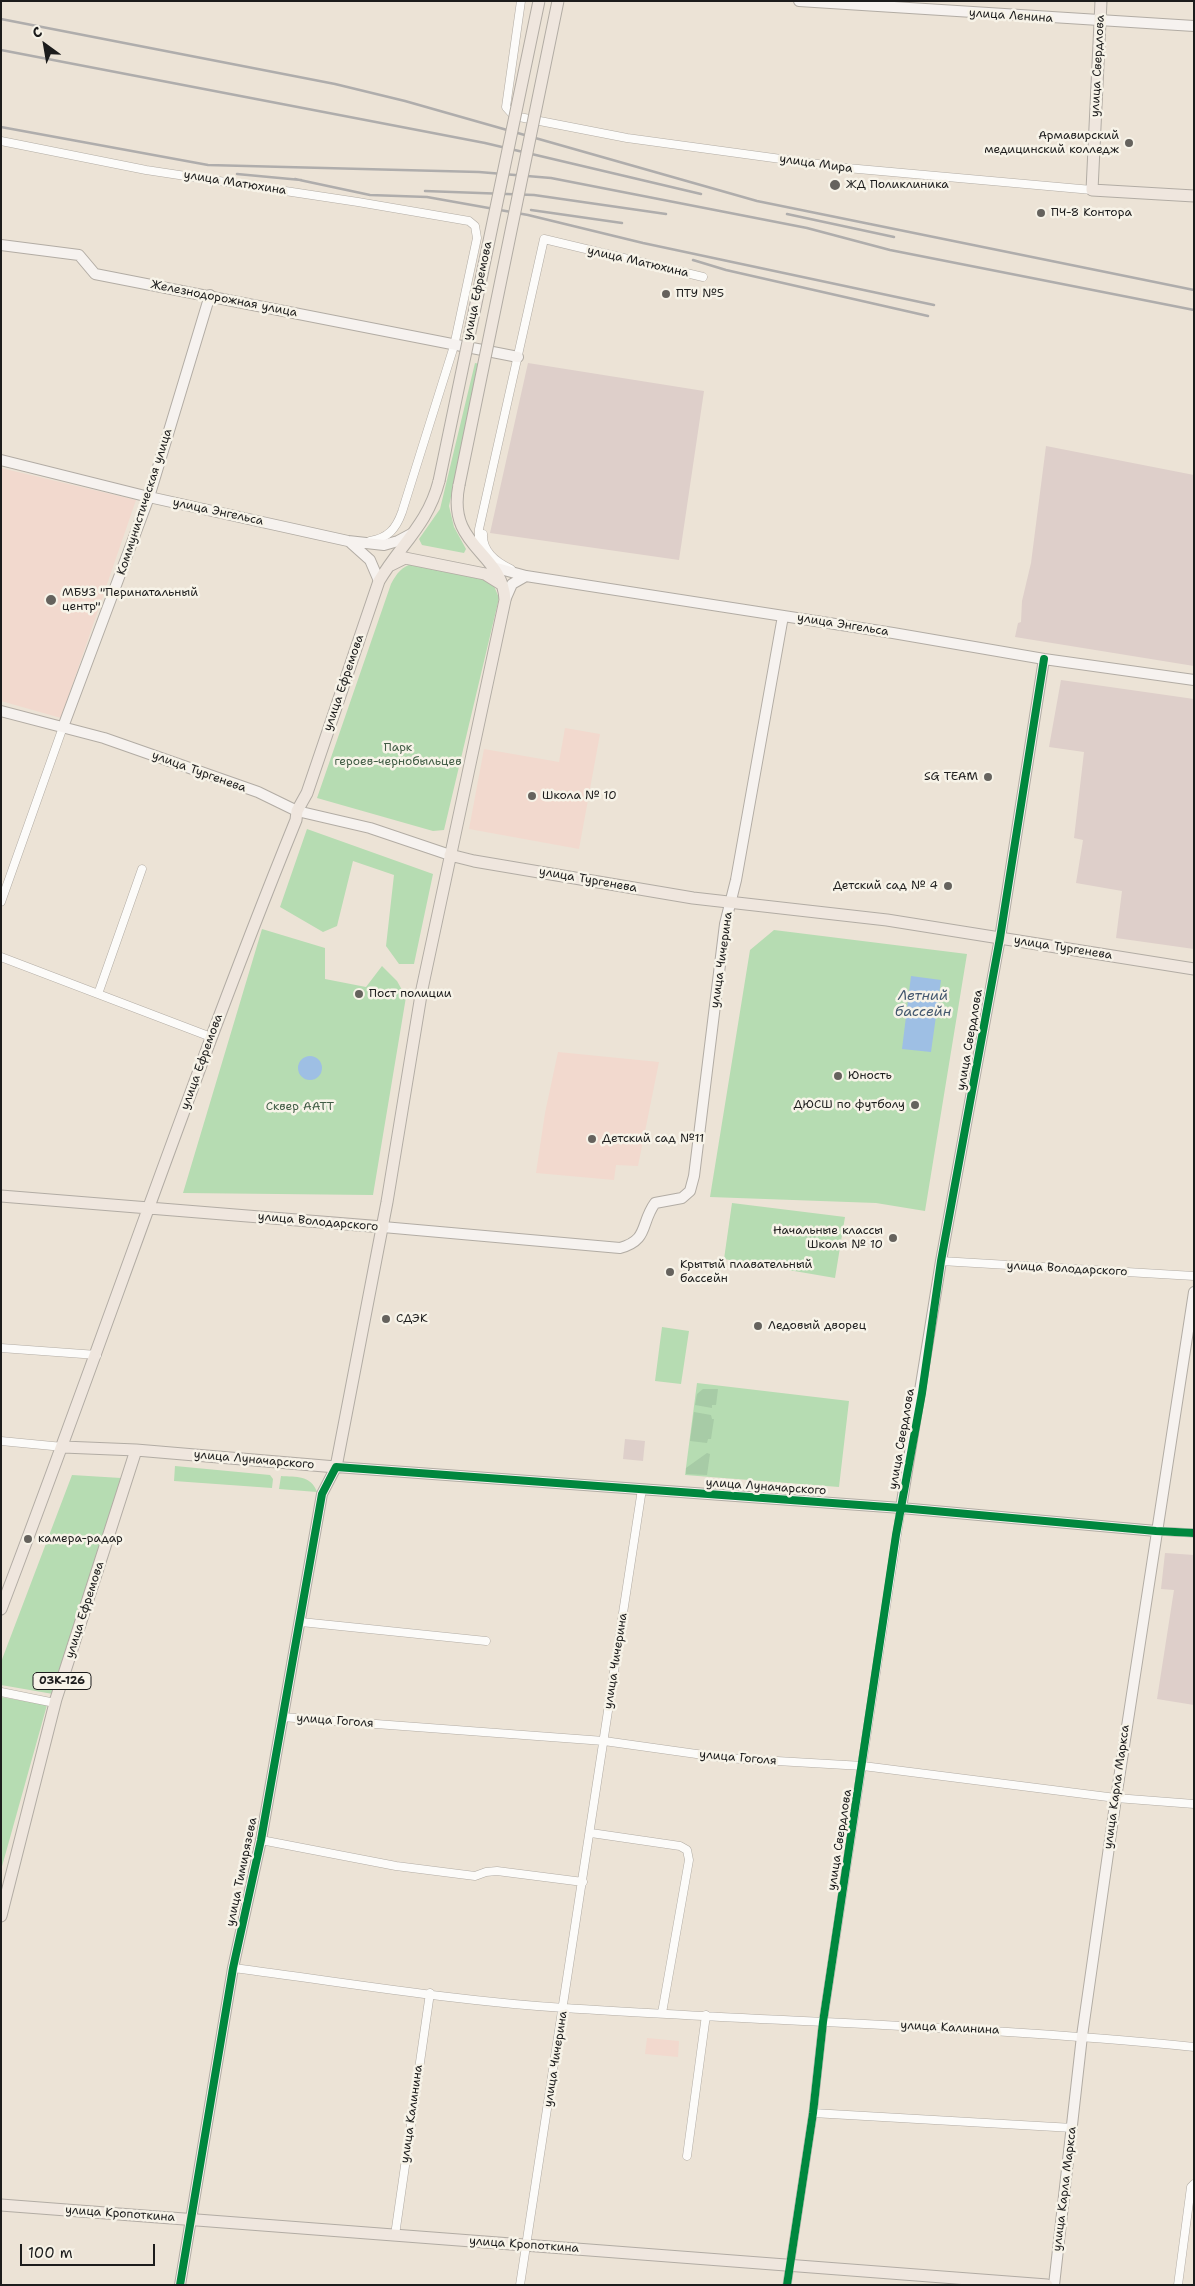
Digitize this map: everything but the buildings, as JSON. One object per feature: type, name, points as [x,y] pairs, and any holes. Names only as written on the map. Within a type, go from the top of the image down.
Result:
[{"type":"main road","name":"улица Ефремова","points":[[1,1609],[97,1355],[148,1208],[211,1037],[296,820],[297,811],[307,793],[380,579],[430,508],[439,481],[539,1]]},
{"type":"main road","name":"улица Ефремова","points":[[336,1467],[383,1227],[422,989],[504,600],[504,588],[493,567],[469,540],[461,526],[457,509],[459,485],[558,1]]},
{"type":"main road","name":"улица Свердлова","points":[[1092,190],[1101,1]]},
{"type":"main road","name":"улица Мира","points":[[1092,190],[1194,196]]},
{"type":"main road","points":[[380,579],[390,565],[405,558],[485,574],[494,578],[504,588]]},
{"type":"main road","name":"улица Тургенева","points":[[450,855],[604,884],[731,902],[887,920],[1194,969]]},
{"type":"main road","name":"улица Володарского","points":[[1,1196],[383,1227]]},
{"type":"main road","name":"улица Луначарского","points":[[63,1447],[136,1450],[336,1467]]},
{"type":"main road","name":"улица Ефремова","points":[[1,1916],[55,1703],[136,1450]]},
{"type":"main road","name":"улица Кропоткина","points":[[1,2205],[1047,2285]]},
{"type":"street","name":"улица Мира","points":[[522,1],[506,107],[514,116],[646,141],[878,172],[1092,190]]},
{"type":"street","name":"улица Ленина","points":[[799,1],[1100,22],[1194,26]]},
{"type":"street","name":"улица Матюхина","points":[[1,141],[146,170],[469,221]]},
{"type":"street","name":"улица Ефремова","points":[[348,541],[364,542],[381,539],[392,532],[398,524],[454,346],[477,238],[475,226],[469,221]]},
{"type":"street","name":"улица Матюхина","points":[[518,357],[544,240],[703,277]]},
{"type":"street","name":"Железнодорожная улица","points":[[1,245],[79,255],[95,274],[210,295],[454,346],[518,357]]},
{"type":"street","name":"Коммунистическая улица","points":[[1,902],[63,727],[80,688],[149,497],[210,295]]},
{"type":"street","points":[[483,557],[477,537],[518,357]]},
{"type":"street","name":"улица Энгельса","points":[[1,460],[149,497],[348,541],[384,545],[398,541],[414,532]]},
{"type":"street","points":[[486,502],[482,534],[485,548],[498,562],[526,576]]},
{"type":"street","points":[[348,541],[370,560],[380,579]]},
{"type":"street","name":"улица Энгельса","points":[[493,567],[526,576],[1044,659],[1194,680]]},
{"type":"street","points":[[504,600],[512,584],[526,576]]},
{"type":"street","name":"улица Чичерина","points":[[634,1244],[642,1236],[648,1212],[654,1203],[682,1198],[690,1191],[694,1176],[725,924],[731,902],[784,616]]},
{"type":"street","name":"улица Свердлова","points":[[787,2285],[813,2113],[823,2022],[901,1508],[941,1261],[1000,938],[1044,659]]},
{"type":"street","name":"улица Тургенева","points":[[1,712],[104,738],[258,792],[297,811],[370,828],[450,855]]},
{"type":"street","points":[[98,994],[142,869]]},
{"type":"street","points":[[1,957],[211,1037]]},
{"type":"street","name":"улица Володарского","points":[[383,1227],[620,1248],[634,1244]]},
{"type":"street","name":"улица Володарского","points":[[941,1261],[1194,1276]]},
{"type":"street","name":"улица Карла Маркса","points":[[1054,2285],[1082,2036],[1156,1531],[1194,1292]]},
{"type":"street","points":[[1,1348],[97,1355]]},
{"type":"street","name":"улица Луначарского","points":[[1,1441],[63,1447]]},
{"type":"street","name":"улица Луначарского","points":[[336,1467],[901,1508],[1194,1533]]},
{"type":"street","name":"улица Тимирязева","points":[[180,2285],[233,1968],[261,1840],[282,1717],[301,1622],[322,1494],[336,1467]]},
{"type":"street","name":"улица Чичерина","points":[[520,2285],[584,1882],[642,1489]]},
{"type":"street","points":[[301,1622],[486,1641]]},
{"type":"street","points":[[1,1692],[55,1703]]},
{"type":"street","name":"улица Гоголя","points":[[282,1717],[604,1741],[726,1758],[863,1766],[1116,1798],[1194,1804]]},
{"type":"street","points":[[591,1833],[680,1846],[687,1850],[689,1860],[662,2013]]},
{"type":"street","name":"улица Тимирязева","points":[[261,1840],[422,1870],[476,1876],[486,1872],[497,1871],[584,1882]]},
{"type":"street","name":"улица Калинина","points":[[233,1968],[430,1994],[563,2008],[1082,2036],[1194,2047]]},
{"type":"street","name":"улица Калинина","points":[[395,2235],[430,1994]]},
{"type":"street","points":[[688,2156],[706,2015]]},
{"type":"street","points":[[813,2113],[1072,2128]]},
{"type":"street","points":[[1178,2285],[1191,2187],[1194,2184]]},
{"type":"shaded area","points":[[528,363],[704,391],[679,560],[490,533]]},
{"type":"shaded area","points":[[1046,446],[1194,475],[1194,666],[1015,637],[1018,623],[1021,622],[1022,601],[1031,563]]},
{"type":"shaded area","name":"МБУЗ \"Перинатальный центр\"","points":[[1,468],[136,500],[61,718],[1,701]]},
{"type":"shaded area","points":[[1061,680],[1194,699],[1194,949],[1116,938],[1122,891],[1076,883],[1083,840],[1074,838],[1084,752],[1049,747]]},
{"type":"shaded area","name":"Школа № 10","points":[[565,728],[600,734],[579,849],[469,829],[484,749],[559,762]]},
{"type":"shaded area","name":"Детский сад №11","points":[[558,1052],[659,1062],[638,1166],[616,1165],[614,1180],[536,1173],[545,1113]]},
{"type":"shaded area","points":[[625,1439],[645,1441],[643,1461],[623,1459]]},
{"type":"shaded area","points":[[1165,1553],[1194,1555],[1194,1705],[1157,1699],[1174,1590],[1161,1589]]},
{"type":"shaded area","points":[[647,2038],[679,2041],[678,2057],[645,2054]]},
{"type":"green space","points":[[475,363],[480,364],[449,506],[454,527],[466,549],[464,553],[422,545],[419,539],[440,509]]},
{"type":"green space","name":"Парк героев-чернобыльцев","points":[[414,563],[492,581],[499,598],[444,830],[433,831],[317,798],[391,584],[400,571]]},
{"type":"green space","points":[[307,829],[433,874],[414,964],[399,964],[386,946],[394,875],[353,861],[337,926],[323,932],[280,907]]},
{"type":"green space","name":"Сквер ААТТ","points":[[262,929],[325,948],[325,979],[366,987],[382,966],[397,981],[406,997],[373,1195],[183,1193]]},
{"type":"green space","name":"Юность","points":[[774,930],[967,954],[925,1211],[876,1203],[710,1197],[750,950]]},
{"type":"green space","points":[[732,1203],[845,1217],[835,1278],[724,1259]]},
{"type":"green space","points":[[662,1327],[689,1331],[681,1384],[655,1381]]},
{"type":"green space","points":[[697,1383],[849,1401],[839,1487],[685,1475]]},
{"type":"green space","points":[[703,1389],[718,1389],[716,1405],[712,1405],[712,1408],[695,1405],[697,1394]]},
{"type":"green space","points":[[694,1412],[711,1415],[712,1419],[714,1419],[711,1439],[708,1439],[707,1443],[690,1441]]},
{"type":"green space","points":[[707,1453],[710,1454],[707,1475],[686,1474],[686,1468]]},
{"type":"green space","points":[[175,1466],[270,1475],[273,1479],[272,1488],[174,1481]]},
{"type":"green space","points":[[72,1475],[121,1478],[53,1694],[1,1685],[1,1662]]},
{"type":"green space","points":[[281,1476],[307,1480],[311,1482],[317,1492],[279,1489]]},
{"type":"green space","points":[[1,1697],[47,1705],[1,1870]]},
{"type":"water","name":"Летний бассейн","points":[[911,976],[941,980],[931,1052],[902,1049]]},
{"type":"water","points":[[310,1056],[319,1059],[322,1068],[319,1077],[310,1080],[301,1077],[298,1068],[301,1059]]},
{"type":"railway","points":[[1,19],[335,84],[405,101],[757,201],[1194,290]]},
{"type":"railway","points":[[1,50],[485,143],[701,194]]},
{"type":"railway","points":[[1,127],[208,165],[479,172],[551,178],[807,228],[890,250],[1194,310]]},
{"type":"railway","points":[[237,174],[301,180]]},
{"type":"railway","points":[[295,179],[370,195],[427,197],[528,215],[643,243],[934,305]]},
{"type":"railway","points":[[425,191],[534,195],[666,214]]},
{"type":"railway","points":[[531,210],[622,223]]},
{"type":"railway","points":[[787,214],[894,237]]},
{"type":"railway","points":[[693,260],[726,270],[928,316]]},
{"type":"cycle path","points":[[787,2285],[813,2113],[823,2022],[896,1535],[922,1393],[941,1261],[1000,938],[1044,659]]},
{"type":"cycle path","points":[[180,2285],[233,1968],[261,1840],[322,1494],[336,1467],[901,1508],[1194,1533]]},
{"type":"place","name":"Армавирский медицинский колледж","points":[[1129,143]]},
{"type":"place","name":"ЖД Поликлиника","points":[[835,185]]},
{"type":"place","name":"ПЧ-8 Контора","points":[[1041,213]]},
{"type":"place","name":"ПТУ №5","points":[[666,294]]},
{"type":"place","name":"МБУЗ \"Перинатальный центр\"","points":[[51,600]]},
{"type":"place","name":"SG TEAM","points":[[988,777]]},
{"type":"place","name":"Школа № 10","points":[[532,796]]},
{"type":"place","name":"Детский сад № 4","points":[[948,886]]},
{"type":"place","name":"Пост полиции","points":[[359,994]]},
{"type":"place","name":"Юность","points":[[838,1076]]},
{"type":"place","name":"ДЮСШ по футболу","points":[[915,1105]]},
{"type":"place","name":"Детский сад №11","points":[[592,1139]]},
{"type":"place","name":"Начальные классы Школы № 10","points":[[893,1238]]},
{"type":"place","name":"Крытый плавательный бассейн","points":[[670,1272]]},
{"type":"place","name":"СДЭК","points":[[386,1319]]},
{"type":"place","name":"Ледовый дворец","points":[[758,1326]]},
{"type":"place","name":"камера-радар","points":[[28,1539]]}]
